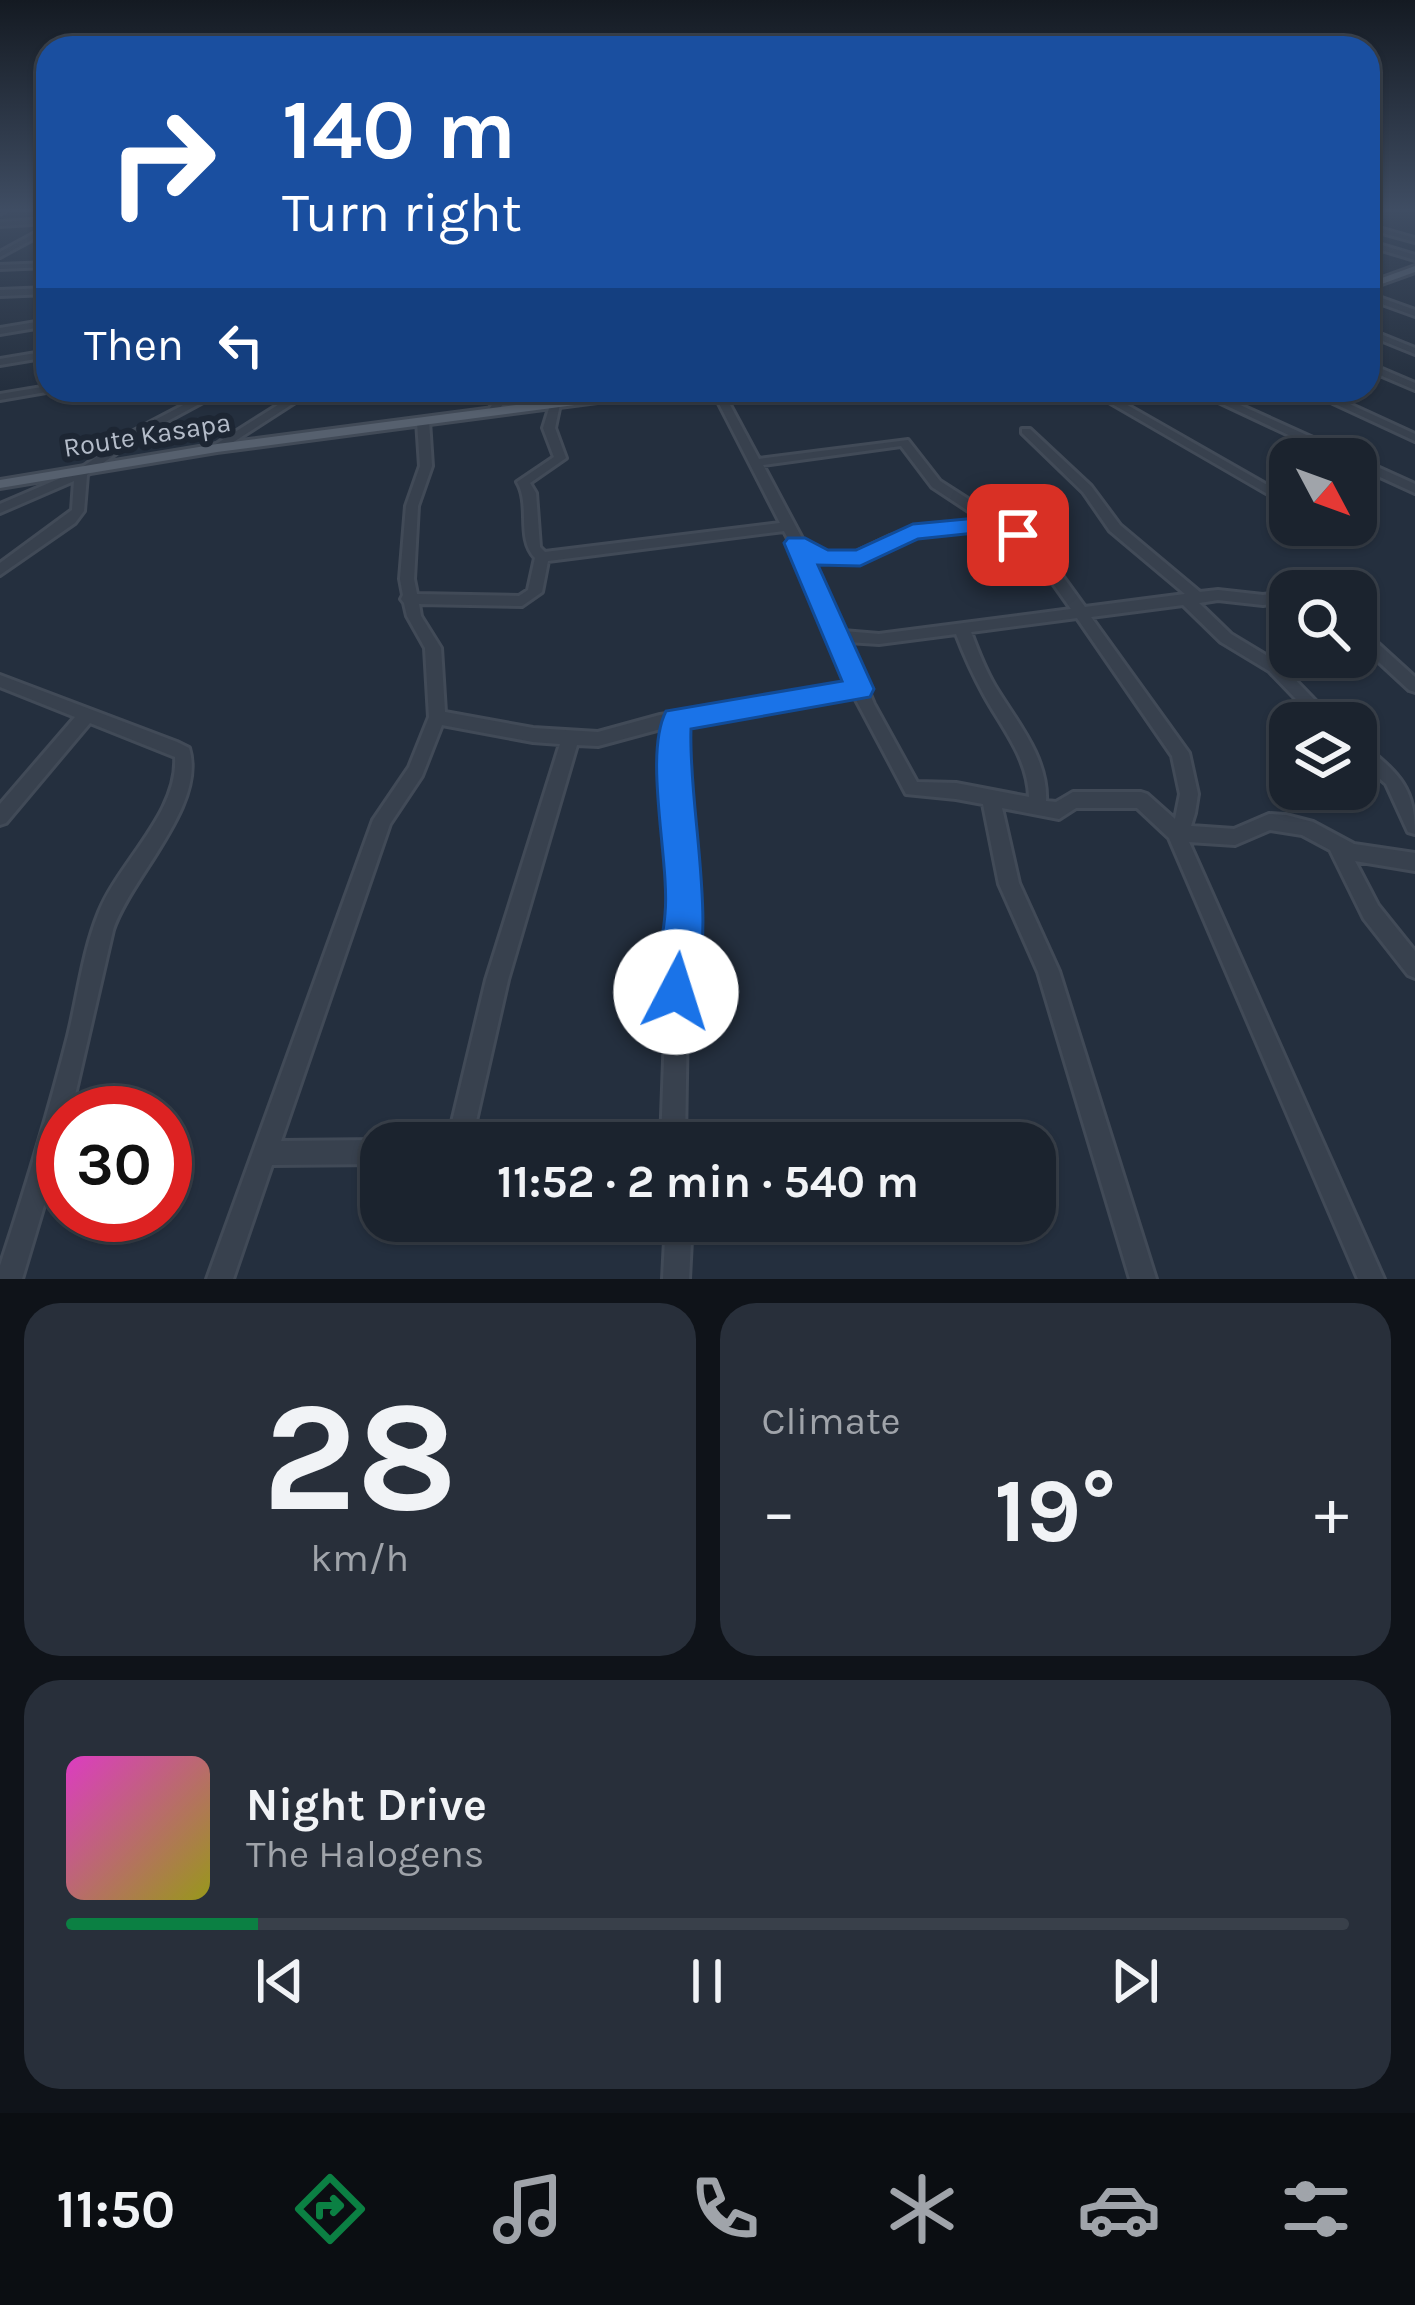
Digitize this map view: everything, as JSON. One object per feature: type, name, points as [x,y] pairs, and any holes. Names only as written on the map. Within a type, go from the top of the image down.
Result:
[{"type":"main road","points":[[1380,282],[1413,270]]},
{"type":"main road","name":"Route Kasapa","points":[[0,484],[217,448],[570,402]]},
{"type":"street","points":[[0,293],[36,292]]},
{"type":"street","points":[[1380,300],[1415,313]]},
{"type":"street","points":[[0,331],[36,325]]},
{"type":"street","points":[[1380,337],[1415,351]]},
{"type":"street","points":[[0,362],[36,356]]},
{"type":"street","points":[[1380,371],[1415,387]]},
{"type":"street","points":[[0,397],[36,390]]},
{"type":"street","points":[[0,509],[87,470],[134,435],[197,402]]},
{"type":"street","points":[[217,448],[289,402]]},
{"type":"street","points":[[493,411],[499,402]]},
{"type":"street","points":[[723,402],[792,535],[860,689],[912,790],[1058,811],[1073,800],[1141,800],[1150,803],[1178,833],[1224,950],[1371,1279]]},
{"type":"street","points":[[1114,402],[1269,489]]},
{"type":"street","points":[[1224,402],[1415,489]]},
{"type":"street","points":[[1336,402],[1415,439]]},
{"type":"street","points":[[555,404],[550,434],[560,458],[523,482],[530,493],[533,548],[542,556],[792,535],[823,558],[866,558],[913,532],[998,524]]},
{"type":"street","points":[[220,1279],[382,820],[422,759],[436,717],[433,648],[408,599],[412,506],[426,466],[423,421]]},
{"type":"street","points":[[1026,431],[1226,638],[1274,667],[1308,702]]},
{"type":"street","points":[[755,463],[904,442],[936,484],[1035,548],[1180,753],[1187,772],[1189,812],[1178,833]]},
{"type":"street","points":[[0,570],[78,511],[87,470]]},
{"type":"street","points":[[408,599],[522,601],[535,592],[542,556]]},
{"type":"street","points":[[839,636],[879,639],[1192,599],[1269,599]]},
{"type":"street","points":[[961,627],[1023,749],[1039,788],[1037,807]]},
{"type":"street","points":[[1377,651],[1415,686]]},
{"type":"street","points":[[0,681],[171,747],[183,754],[186,764],[162,824],[109,916],[65,1094],[9,1279]]},
{"type":"street","points":[[436,717],[570,740],[598,739],[677,719],[860,689]]},
{"type":"street","points":[[0,818],[87,715]]},
{"type":"street","points":[[674,1122],[678,951],[684,908],[674,766],[677,719]]},
{"type":"street","points":[[464,1122],[497,980],[570,740]]},
{"type":"street","points":[[1377,766],[1392,779],[1415,826]]},
{"type":"street","points":[[991,799],[1009,884],[1048,971],[1100,1126],[1143,1279]]},
{"type":"street","points":[[1178,833],[1235,837],[1269,822],[1286,823],[1306,828],[1338,847],[1415,862]]},
{"type":"street","points":[[1338,847],[1370,912],[1415,968]]},
{"type":"street","points":[[262,1153],[360,1152]]},
{"type":"street","points":[[676,1279],[678,1242]]},
{"type":"route","points":[[676,992],[684,908],[674,766],[677,719],[860,689],[796,543],[823,558],[866,558],[913,532],[986,523],[1018,535]]}]
